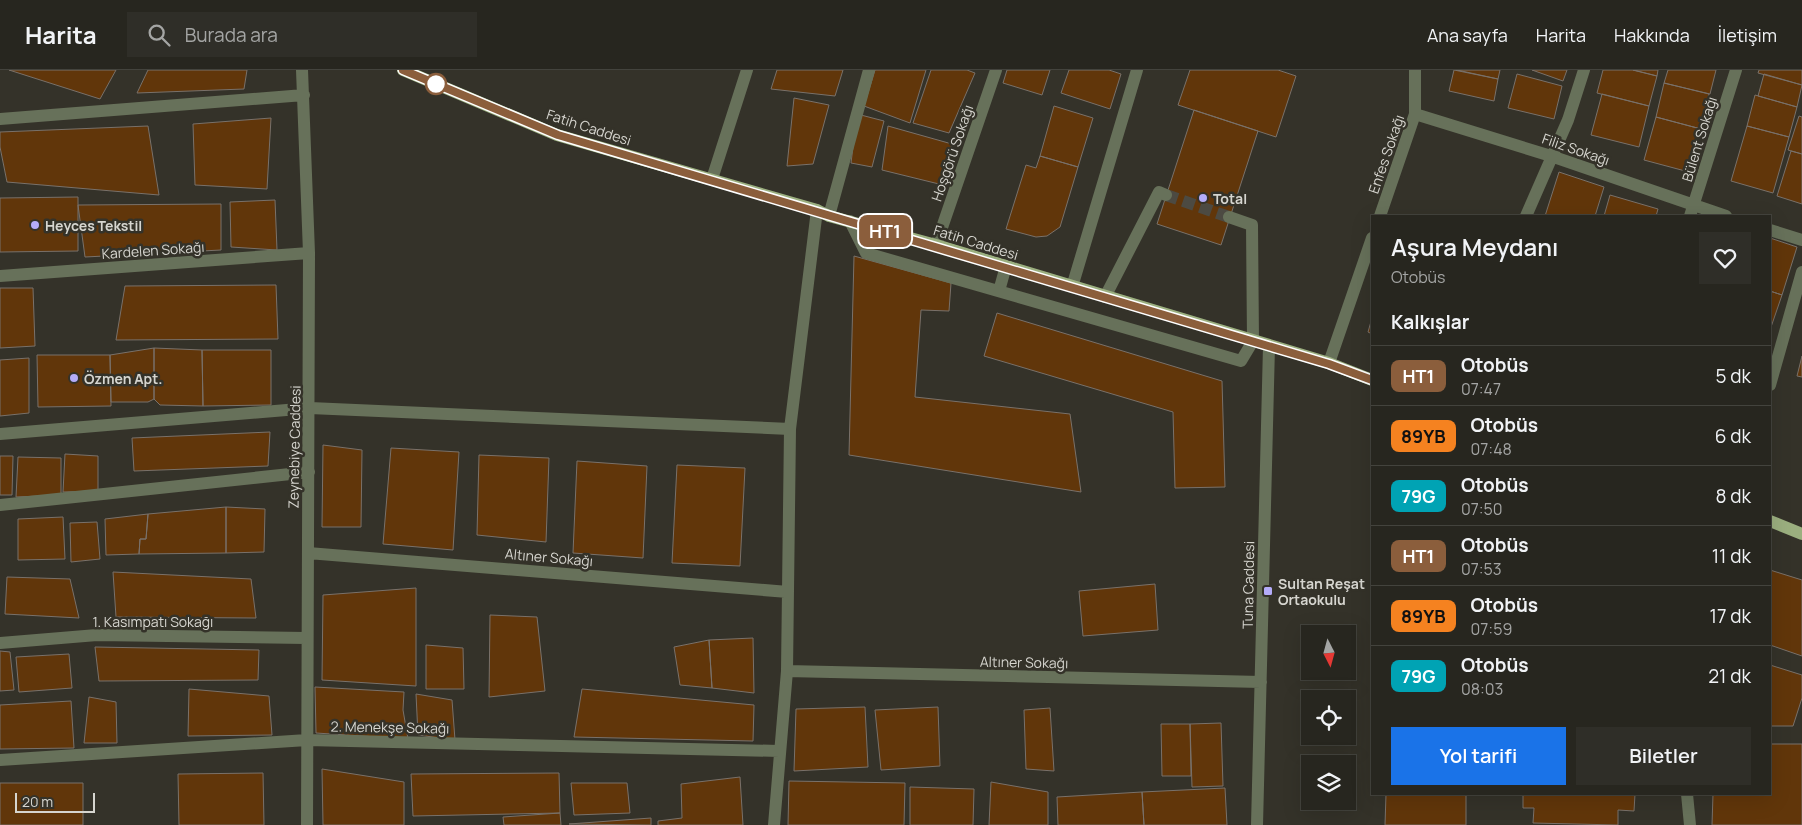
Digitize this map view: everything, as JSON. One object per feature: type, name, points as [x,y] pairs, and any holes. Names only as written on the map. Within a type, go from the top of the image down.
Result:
[{"type":"main road","name":"Fatih Caddesi","points":[[404,70],[558,135],[850,222],[1006,266],[1329,364],[1371,380]]},
{"type":"main road","points":[[1771,521],[1802,534]]},
{"type":"street","name":"Zeynebiye Caddesi","points":[[302,70],[309,253],[310,408],[306,638],[307,825]]},
{"type":"street","points":[[712,180],[747,70]]},
{"type":"street","points":[[774,825],[787,671],[790,429],[823,213],[869,70]]},
{"type":"street","name":"Hoşgörü Sokağı","points":[[936,245],[996,70]]},
{"type":"street","points":[[1072,287],[1137,70]]},
{"type":"street","name":"Enfes Sokağı","points":[[1380,215],[1415,114],[1414,70]]},
{"type":"street","points":[[1526,215],[1568,120],[1584,70]]},
{"type":"street","name":"Bülent Sokağı","points":[[1692,211],[1736,70]]},
{"type":"street","points":[[0,119],[304,95]]},
{"type":"street","name":"Filiz Sokağı","points":[[1415,114],[1551,156],[1692,211],[1719,215]]},
{"type":"street","points":[[1105,297],[1159,192],[1166,195]]},
{"type":"street","points":[[850,222],[866,253],[1241,361],[1254,341],[1252,225],[1229,217]]},
{"type":"street","points":[[1771,230],[1802,240]]},
{"type":"street","points":[[1329,364],[1371,241]]},
{"type":"street","name":"Kardelen Sokağı","points":[[0,276],[309,253]]},
{"type":"street","points":[[999,291],[1006,266]]},
{"type":"street","points":[[1771,381],[1802,272]]},
{"type":"street","name":"Tuna Caddesi","points":[[1257,825],[1269,346]]},
{"type":"street","points":[[0,434],[310,408],[790,429]]},
{"type":"street","points":[[0,505],[309,472]]},
{"type":"street","name":"Altıner Sokağı","points":[[308,553],[788,592]]},
{"type":"street","name":"1. Kasımpatı Sokağı","points":[[0,643],[97,635],[306,638]]},
{"type":"street","name":"Altıner Sokağı","points":[[787,671],[1261,682]]},
{"type":"street","name":"2. Menekşe Sokağı","points":[[0,760],[307,740],[779,751]]},
{"type":"street","points":[[1687,795],[1690,825]]},
{"type":"building","points":[[9,70],[116,70],[100,99]]},
{"type":"building","points":[[148,70],[247,70],[244,89],[137,93]]},
{"type":"building","points":[[777,70],[843,70],[835,96],[771,89]]},
{"type":"building","points":[[875,70],[926,70],[910,123],[864,106]]},
{"type":"building","points":[[931,70],[967,70],[975,73],[949,133],[913,123]]},
{"type":"building","points":[[1007,70],[1050,70],[1042,95],[1003,83]]},
{"type":"building","points":[[1069,70],[1109,70],[1121,74],[1110,109],[1061,93]]},
{"type":"building","points":[[1190,70],[1278,70],[1296,76],[1276,137],[1178,105]]},
{"type":"building","points":[[1454,70],[1498,79],[1494,101],[1449,91]]},
{"type":"building","points":[[1457,70],[1500,70],[1498,79]]},
{"type":"building","points":[[1532,70],[1567,70],[1563,81]]},
{"type":"building","points":[[1603,70],[1633,70],[1657,76],[1649,106],[1597,93]]},
{"type":"building","points":[[1633,70],[1658,70],[1657,76]]},
{"type":"building","points":[[1668,70],[1716,70],[1710,94],[1664,83]]},
{"type":"building","points":[[1759,70],[1802,70],[1802,85],[1758,73]]},
{"type":"building","points":[[1517,74],[1562,86],[1554,119],[1508,108]]},
{"type":"building","points":[[1764,74],[1802,85],[1797,107],[1758,96]]},
{"type":"building","points":[[1664,83],[1709,94],[1701,129],[1656,117]]},
{"type":"building","points":[[1602,94],[1649,106],[1639,147],[1591,135]]},
{"type":"building","points":[[1755,95],[1797,107],[1789,137],[1747,126]]},
{"type":"building","points":[[794,98],[829,105],[813,164],[787,166]]},
{"type":"building","points":[[1054,106],[1093,118],[1078,167],[1040,156]]},
{"type":"building","points":[[1194,110],[1258,131],[1221,245],[1157,224]]},
{"type":"building","points":[[857,114],[884,121],[872,167],[851,163]]},
{"type":"building","points":[[1799,116],[1802,117],[1802,154],[1788,150]]},
{"type":"building","points":[[1656,117],[1701,129],[1689,172],[1644,160]]},
{"type":"building","points":[[271,118],[267,189],[195,185],[193,124]]},
{"type":"building","points":[[148,126],[159,195],[7,182],[0,147],[0,132]]},
{"type":"building","points":[[888,126],[952,144],[939,184],[882,170]]},
{"type":"building","points":[[1747,126],[1789,137],[1773,193],[1731,181]]},
{"type":"building","points":[[1791,151],[1802,154],[1802,204],[1777,196]]},
{"type":"building","points":[[1040,156],[1078,167],[1060,227],[1047,236],[1036,237],[1006,229],[1026,165],[1036,168]]},
{"type":"building","points":[[1559,172],[1604,187],[1595,215],[1545,215]]},
{"type":"building","points":[[1610,195],[1658,209],[1656,215],[1604,215]]},
{"type":"building","points":[[78,197],[78,251],[0,252],[0,198]]},
{"type":"building","points":[[275,200],[277,250],[231,247],[230,202]]},
{"type":"building","points":[[221,204],[221,250],[85,257],[78,205]]},
{"type":"building","points":[[1771,238],[1797,247],[1782,295],[1771,291]]},
{"type":"building","points":[[854,256],[951,283],[949,311],[921,310],[915,397],[1070,414],[1081,492],[849,455]]},
{"type":"building","points":[[276,285],[278,339],[116,340],[125,286]]},
{"type":"building","points":[[0,288],[33,288],[35,346],[0,348]]},
{"type":"building","points":[[1771,291],[1782,295],[1771,327]]},
{"type":"building","points":[[997,313],[1222,381],[1225,487],[1175,488],[1173,412],[984,356]]},
{"type":"building","points":[[1371,322],[1371,334],[1368,332]]},
{"type":"building","points":[[154,348],[202,350],[203,406],[160,405],[154,399]]},
{"type":"building","points":[[154,348],[154,399],[148,402],[111,402],[110,355]]},
{"type":"building","points":[[202,350],[271,350],[271,405],[203,406]]},
{"type":"building","name":"Özmen Apt.","points":[[37,355],[110,355],[111,406],[38,407]]},
{"type":"building","points":[[1802,356],[1802,377],[1797,376]]},
{"type":"building","points":[[29,358],[29,413],[0,416],[0,360]]},
{"type":"building","points":[[270,432],[268,466],[134,471],[132,438]]},
{"type":"building","points":[[323,445],[362,450],[361,527],[322,527]]},
{"type":"building","points":[[391,448],[459,452],[453,550],[383,544]]},
{"type":"building","points":[[65,454],[98,456],[98,491],[63,492]]},
{"type":"building","points":[[479,455],[549,458],[546,542],[477,535]]},
{"type":"building","points":[[0,456],[13,456],[12,495],[0,495]]},
{"type":"building","points":[[18,457],[61,458],[61,495],[16,497]]},
{"type":"building","points":[[577,461],[647,466],[643,558],[573,553]]},
{"type":"building","points":[[677,465],[745,468],[740,566],[672,563]]},
{"type":"building","points":[[226,507],[265,509],[264,552],[226,553]]},
{"type":"building","points":[[226,507],[226,553],[139,554],[140,539],[146,539],[148,514]]},
{"type":"building","points":[[148,514],[146,539],[140,539],[139,554],[106,555],[105,519]]},
{"type":"building","points":[[63,517],[65,559],[18,560],[18,519]]},
{"type":"building","points":[[97,522],[100,559],[71,562],[70,523]]},
{"type":"building","points":[[1771,570],[1802,580],[1802,656],[1771,645]]},
{"type":"building","points":[[113,572],[251,579],[256,618],[116,617]]},
{"type":"building","points":[[7,577],[70,579],[79,618],[5,614]]},
{"type":"building","points":[[1155,584],[1158,630],[1083,636],[1079,591]]},
{"type":"building","points":[[416,588],[416,686],[322,680],[323,595]]},
{"type":"building","points":[[490,615],[537,617],[545,691],[489,697]]},
{"type":"building","points":[[753,638],[754,693],[712,688],[709,640]]},
{"type":"building","points":[[709,640],[712,688],[680,685],[674,647]]},
{"type":"building","points":[[426,645],[463,648],[464,689],[426,689]]},
{"type":"building","points":[[95,647],[259,650],[258,680],[99,681]]},
{"type":"building","points":[[0,651],[10,652],[14,690],[0,691]]},
{"type":"building","points":[[69,654],[72,688],[19,692],[16,657]]},
{"type":"building","points":[[1771,665],[1802,675],[1802,698],[1793,726],[1771,726]]},
{"type":"building","points":[[315,687],[404,692],[403,710],[408,739],[316,733]]},
{"type":"building","points":[[189,689],[269,696],[272,735],[188,736]]},
{"type":"building","points":[[582,689],[754,705],[753,741],[574,737]]},
{"type":"building","points":[[416,694],[452,700],[455,740],[418,735]]},
{"type":"building","points":[[89,697],[116,702],[117,743],[84,743]]},
{"type":"building","points":[[71,701],[74,748],[0,749],[0,705]]},
{"type":"building","points":[[865,707],[868,767],[794,771],[796,709]]},
{"type":"building","points":[[938,707],[940,766],[881,770],[875,710]]},
{"type":"building","points":[[1050,708],[1054,771],[1026,769],[1024,710]]},
{"type":"building","points":[[1221,723],[1223,786],[1192,787],[1190,724]]},
{"type":"building","points":[[1161,724],[1190,724],[1191,776],[1162,776]]},
{"type":"building","points":[[1771,744],[1802,744],[1802,825],[1712,825],[1713,795],[1771,795]]},
{"type":"building","points":[[322,769],[404,782],[404,825],[323,825]]},
{"type":"building","points":[[263,773],[264,825],[179,825],[178,774]]},
{"type":"building","points":[[559,773],[560,813],[413,816],[411,774]]},
{"type":"building","points":[[740,777],[743,825],[658,825],[658,821],[682,818],[681,784]]},
{"type":"building","points":[[789,781],[905,783],[904,825],[788,825]]},
{"type":"building","points":[[991,782],[1048,792],[1048,825],[989,825]]},
{"type":"building","points":[[0,783],[83,783],[83,825],[0,825]]},
{"type":"building","points":[[571,783],[627,783],[630,813],[574,815]]},
{"type":"building","points":[[910,787],[974,789],[973,825],[910,825]]},
{"type":"building","points":[[1225,788],[1227,825],[1144,825],[1142,792]]},
{"type":"building","points":[[1142,792],[1144,825],[1058,825],[1057,797]]},
{"type":"building","points":[[1386,795],[1466,795],[1466,825],[1385,825]]},
{"type":"building","points":[[1523,795],[1635,795],[1634,811],[1618,810],[1618,825],[1533,823],[1534,808],[1523,808]]},
{"type":"building","points":[[560,813],[561,825],[504,825],[503,817]]},
{"type":"building","points":[[651,818],[651,825],[569,824]]},
{"type":"tunnel","points":[[1166,195],[1229,217]]},
{"type":"bus line","name":"HT1","points":[[403,70],[558,135],[817,210],[829,216],[936,245],[1329,364],[1371,380]]},
{"type":"place","name":"Total","points":[[1203,198]]},
{"type":"place","name":"Heyces Tekstil","points":[[35,225]]},
{"type":"place","name":"Özmen Apt.","points":[[74,378]]},
{"type":"place","name":"Sultan Reşat Ortaokulu","points":[[1268,591]]}]
